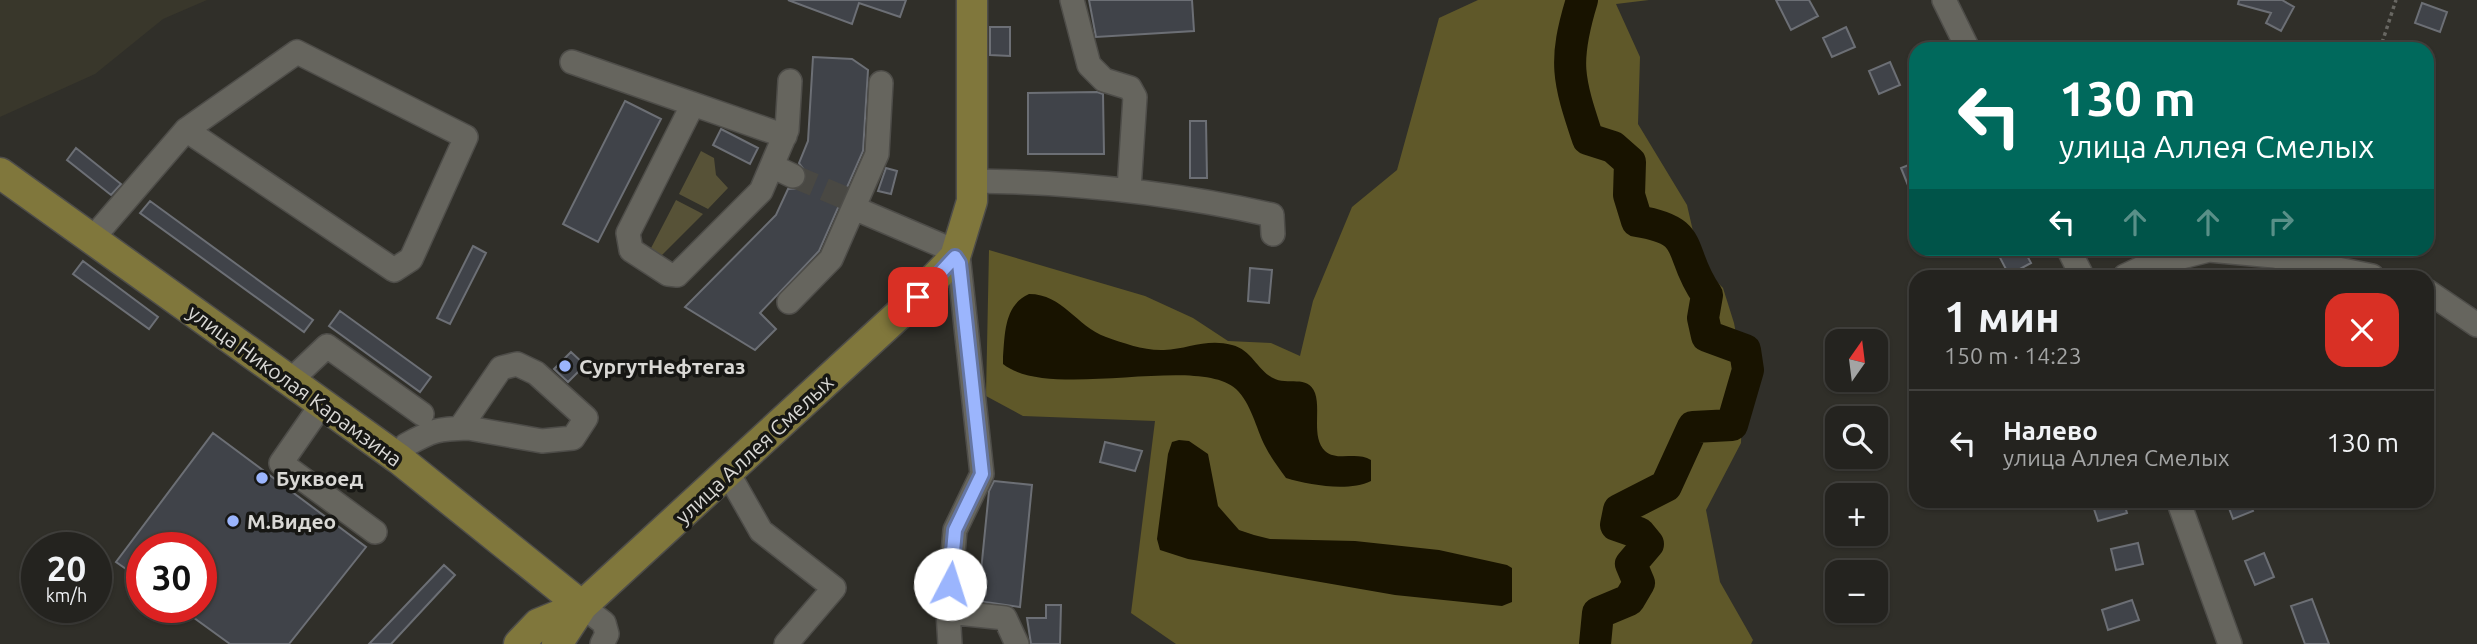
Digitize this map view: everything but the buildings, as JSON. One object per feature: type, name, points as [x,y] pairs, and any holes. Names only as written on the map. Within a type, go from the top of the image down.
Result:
[{"type":"main road","name":"улица Аллея Смелых","points":[[556,644],[582,606],[906,308],[956,255],[972,201],[974,181],[972,0]]},
{"type":"main road","name":"улица Николая Карамзина","points":[[0,173],[409,467],[582,606]]},
{"type":"main road","points":[[519,644],[538,624],[582,606]]},
{"type":"street","points":[[1072,0],[1088,65],[1104,80],[1130,88],[1135,97],[1129,190]]},
{"type":"street","points":[[1944,0],[1965,42]]},
{"type":"street","points":[[92,239],[186,130],[297,52],[466,137],[411,259],[394,270],[186,130]]},
{"type":"street","points":[[572,62],[785,136]]},
{"type":"street","points":[[694,104],[628,233],[631,250],[668,274],[677,275],[761,191],[766,163],[785,136],[790,81]]},
{"type":"street","points":[[789,302],[831,259],[852,203],[877,154],[881,83]]},
{"type":"street","points":[[766,163],[793,176]]},
{"type":"street","points":[[974,181],[1129,190],[1272,215],[1273,234]]},
{"type":"street","points":[[852,203],[956,255]]},
{"type":"street","name":"улица Аллея Смелых","points":[[950,644],[948,612],[955,530],[982,474],[956,255]]},
{"type":"street","points":[[2136,270],[2184,256]]},
{"type":"street","points":[[2274,256],[2343,270]]},
{"type":"street","points":[[2434,296],[2477,325]]},
{"type":"street","points":[[289,381],[327,346],[422,414]]},
{"type":"street","points":[[406,445],[436,429],[460,429],[542,441],[573,438],[586,418],[536,373],[517,364],[501,369],[460,429]]},
{"type":"street","points":[[322,404],[281,463],[375,532]]},
{"type":"street","points":[[728,473],[761,531],[834,588],[786,644]]},
{"type":"street","points":[[2181,508],[2230,644]]},
{"type":"street","points":[[582,606],[604,623],[607,634],[602,644]]},
{"type":"street","points":[[948,612],[1004,618],[1017,644]]},
{"type":"path","points":[[2382,42],[2396,0]]},
{"type":"shaded area","points":[[0,0],[207,0],[163,19],[95,74],[0,117]]},
{"type":"shaded area","points":[[1478,0],[1649,0],[1616,4],[1640,57],[1638,124],[1687,205],[1701,266],[1723,288],[1734,323],[1743,371],[1741,443],[1706,510],[1720,582],[1753,640],[1751,644],[1176,644],[1131,613],[1155,421],[1023,416],[986,396],[989,250],[1145,296],[1193,318],[1228,341],[1271,343],[1300,356],[1313,301],[1352,207],[1397,170],[1439,18]]},
{"type":"shaded area","points":[[701,151],[714,158],[716,175],[728,188],[708,209],[679,194]]},
{"type":"shaded area","points":[[676,200],[703,214],[661,256],[650,250]]},
{"type":"shaded area","points":[[1029,294],[1051,299],[1095,332],[1120,342],[1157,350],[1198,344],[1232,345],[1245,351],[1273,378],[1307,384],[1312,387],[1317,400],[1317,431],[1321,445],[1325,451],[1335,456],[1360,456],[1371,460],[1371,481],[1340,487],[1286,478],[1267,450],[1241,395],[1236,389],[1216,379],[1157,376],[1054,379],[1025,375],[1003,364],[1007,321],[1015,305]]},
{"type":"shaded area","points":[[1189,441],[1208,454],[1218,506],[1239,530],[1270,539],[1355,541],[1439,550],[1507,565],[1512,568],[1512,602],[1502,606],[1395,595],[1188,559],[1160,550],[1157,539],[1168,454],[1172,442]]},
{"type":"waterway","points":[[1582,0],[1572,39],[1570,70],[1588,139],[1613,147],[1630,162],[1629,195],[1637,221],[1670,231],[1684,245],[1707,295],[1703,318],[1707,336],[1745,350],[1748,370],[1732,425],[1693,427],[1666,486],[1619,510],[1616,525],[1639,533],[1648,544],[1631,564],[1639,583],[1629,600],[1598,613],[1595,644]]},
{"type":"tunnel","points":[[793,176],[845,198]]},
{"type":"place","name":"СургутНефтегаз","points":[[565,366]]},
{"type":"place","name":"Буквоед","points":[[262,478]]},
{"type":"place","name":"M.Видео","points":[[233,521]]},
{"type":"route","points":[[918,297],[955,257],[959,263],[982,474],[955,530],[950,584]]}]
